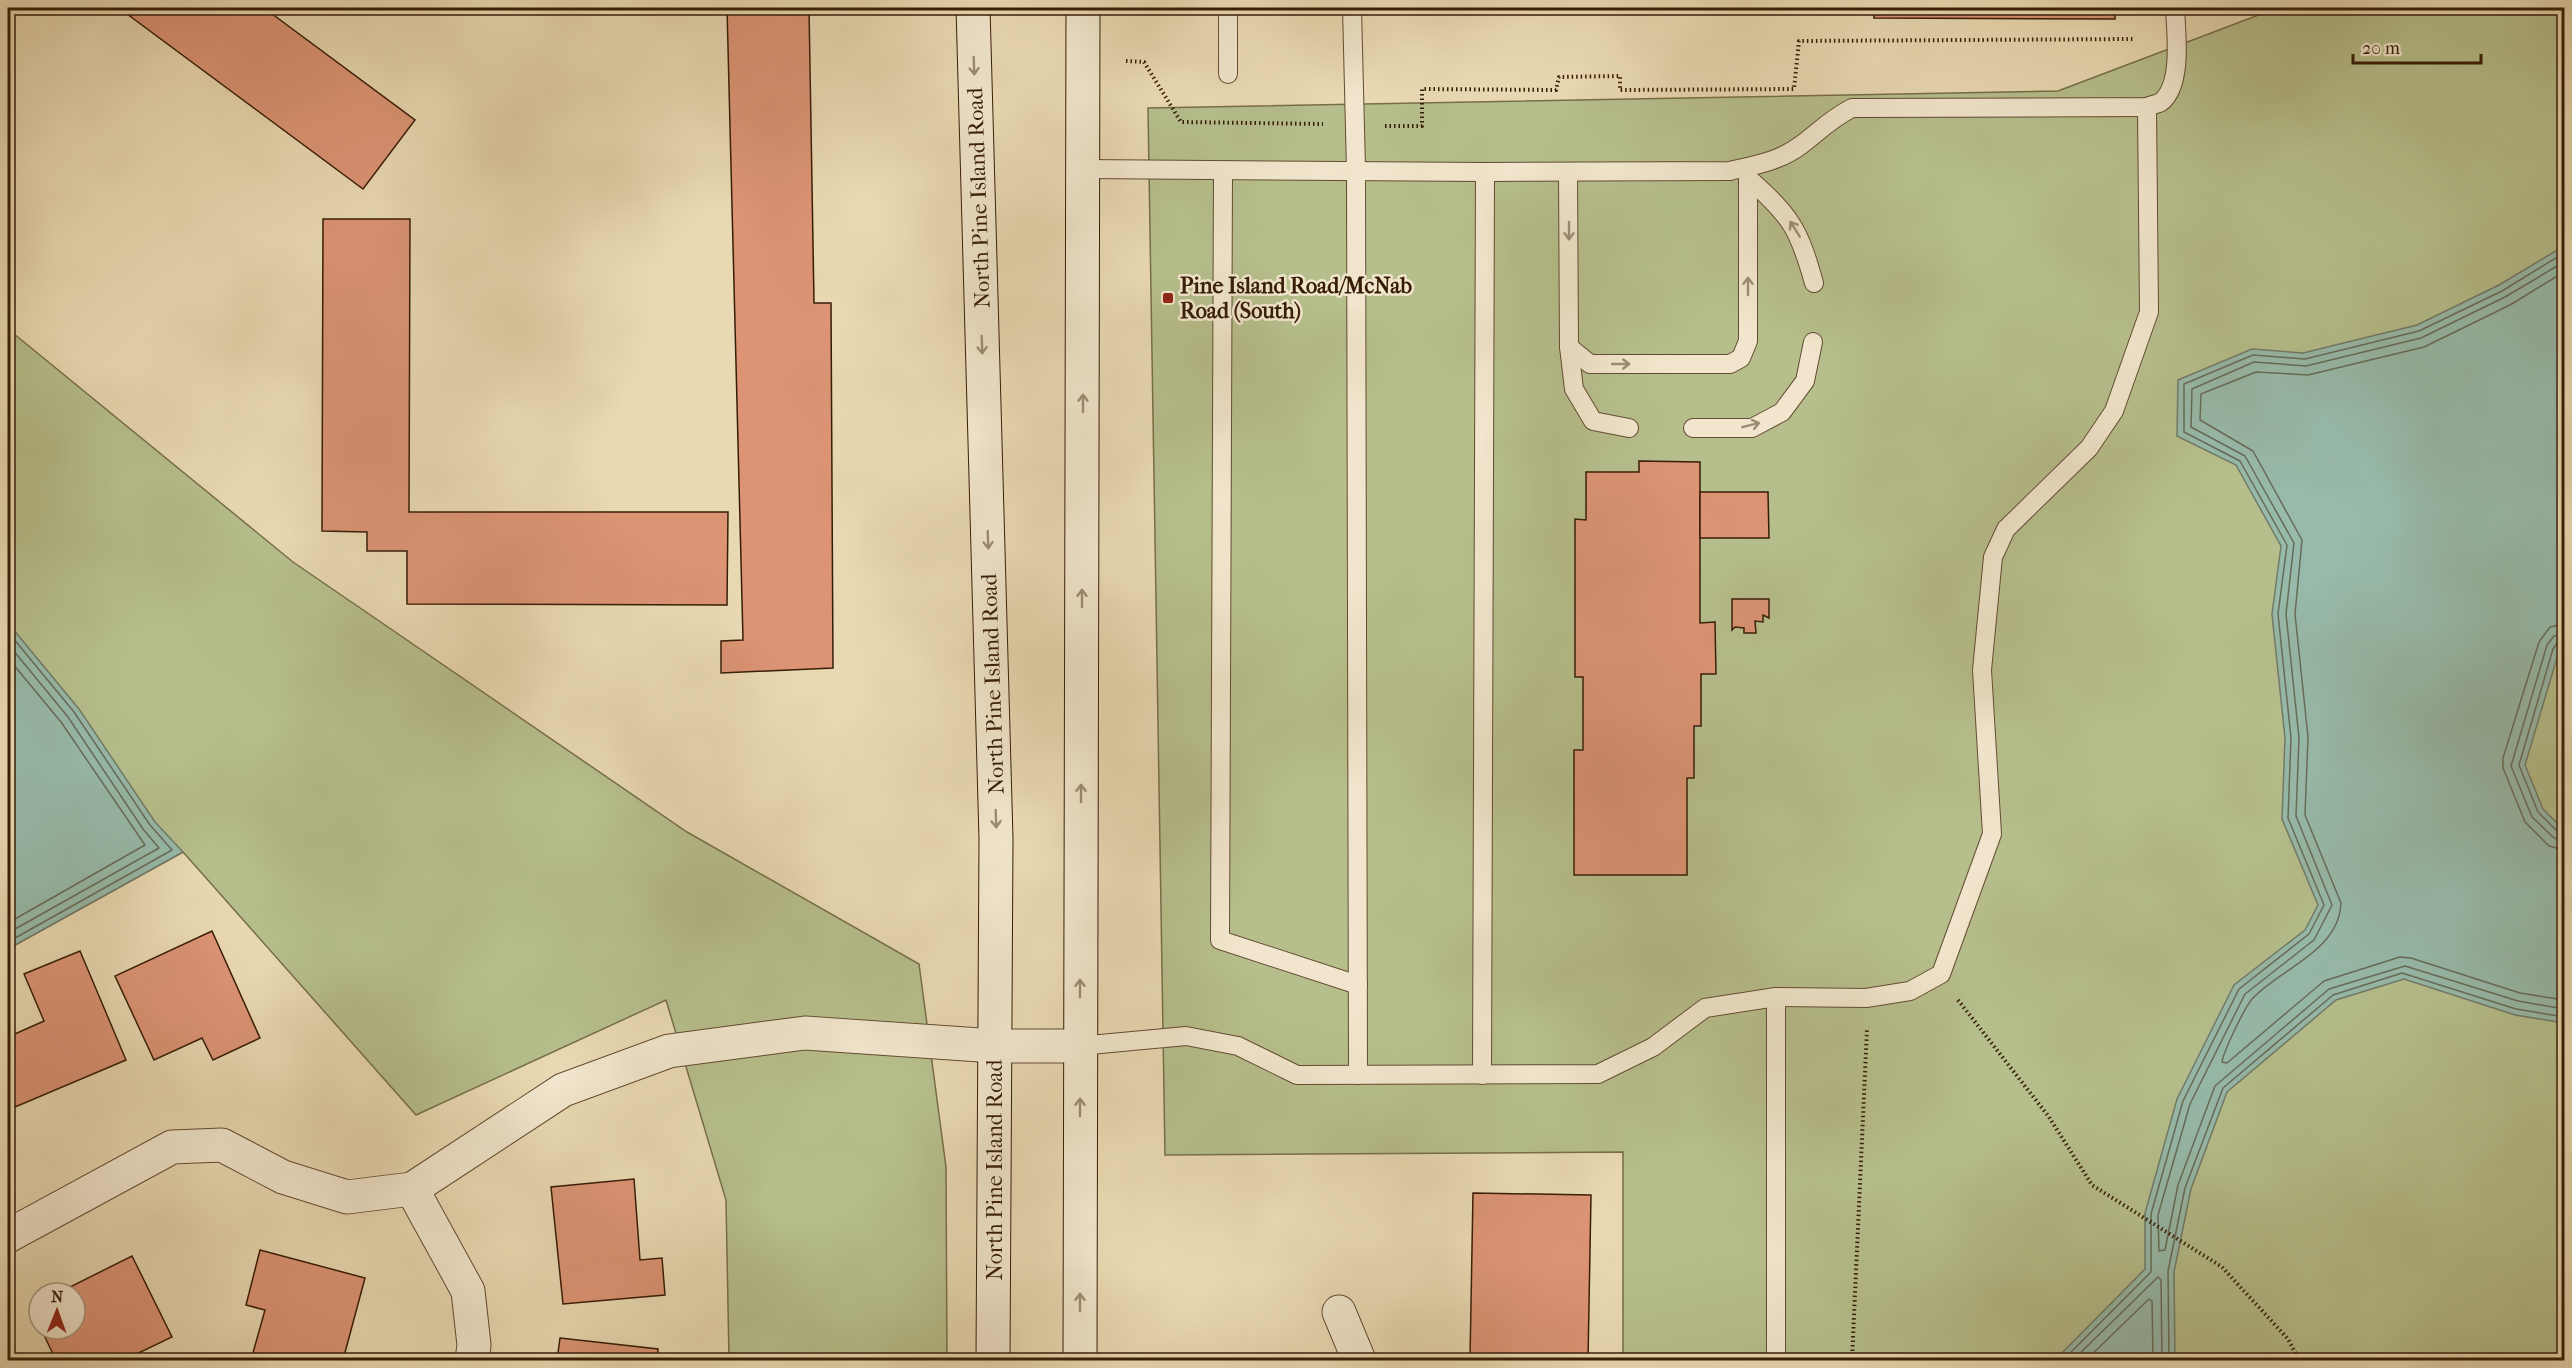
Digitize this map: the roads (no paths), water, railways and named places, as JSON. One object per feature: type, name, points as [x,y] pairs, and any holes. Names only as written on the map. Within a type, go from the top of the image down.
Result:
[{"type":"main road","name":"North Pine Island Road","points":[[973,8],[996,839],[993,1360]]},
{"type":"main road","points":[[1080,1360],[1083,8]]},
{"type":"main road","points":[[8,1236],[172,1147],[222,1145],[283,1177],[347,1197],[412,1189],[563,1090],[669,1051],[805,1033],[995,1046],[1079,1047]]},
{"type":"main road","points":[[412,1189],[468,1291],[474,1345],[472,1360]]},
{"type":"main road","points":[[1339,1312],[1359,1360]]},
{"type":"lane","points":[[1228,8],[1228,74]]},
{"type":"lane","points":[[1352,8],[1356,170],[1358,1074]]},
{"type":"lane","points":[[1084,169],[1730,171],[1748,173],[1801,146],[1828,120],[1851,108],[2147,106],[2161,102],[2171,87],[2176,70],[2175,8]]},
{"type":"lane","points":[[1079,1047],[1186,1036],[1238,1046],[1297,1075],[1598,1074],[1653,1047],[1705,1008],[1776,997],[1866,998],[1910,992],[1941,974],[1992,834],[1982,670],[1993,557],[2006,529],[2090,448],[2114,411],[2150,312],[2147,106]]},
{"type":"lane","points":[[1223,171],[1220,940],[1358,985]]},
{"type":"lane","points":[[1482,1075],[1485,172]]},
{"type":"lane","points":[[1569,172],[1569,347],[1574,389],[1593,421],[1629,428]]},
{"type":"lane","points":[[1748,173],[1781,207],[1802,241],[1814,283]]},
{"type":"lane","points":[[1569,347],[1590,364],[1730,364],[1741,358],[1748,341],[1748,173]]},
{"type":"lane","points":[[1693,428],[1752,428],[1782,412],[1805,381],[1813,342]]},
{"type":"lane","points":[[1776,997],[1776,1357]]},
{"type":"water","points":[[2564,246],[2564,642],[2559,651],[2525,765],[2543,809],[2564,830],[2564,1023],[2515,1015],[2404,979],[2336,1000],[2227,1092],[2191,1189],[2174,1272],[2175,1360],[2055,1360],[2145,1269],[2145,1213],[2177,1099],[2234,985],[2305,930],[2318,905],[2282,819],[2285,738],[2272,614],[2281,546],[2236,465],[2177,436],[2178,380],[2252,349],[2303,353],[2417,325],[2499,285]]},
{"type":"water","points":[[8,623],[79,709],[155,822],[183,852],[8,949]]},
{"type":"place","name":"Pine Island Road/McNab Road (South)","points":[[1168,298]]}]
